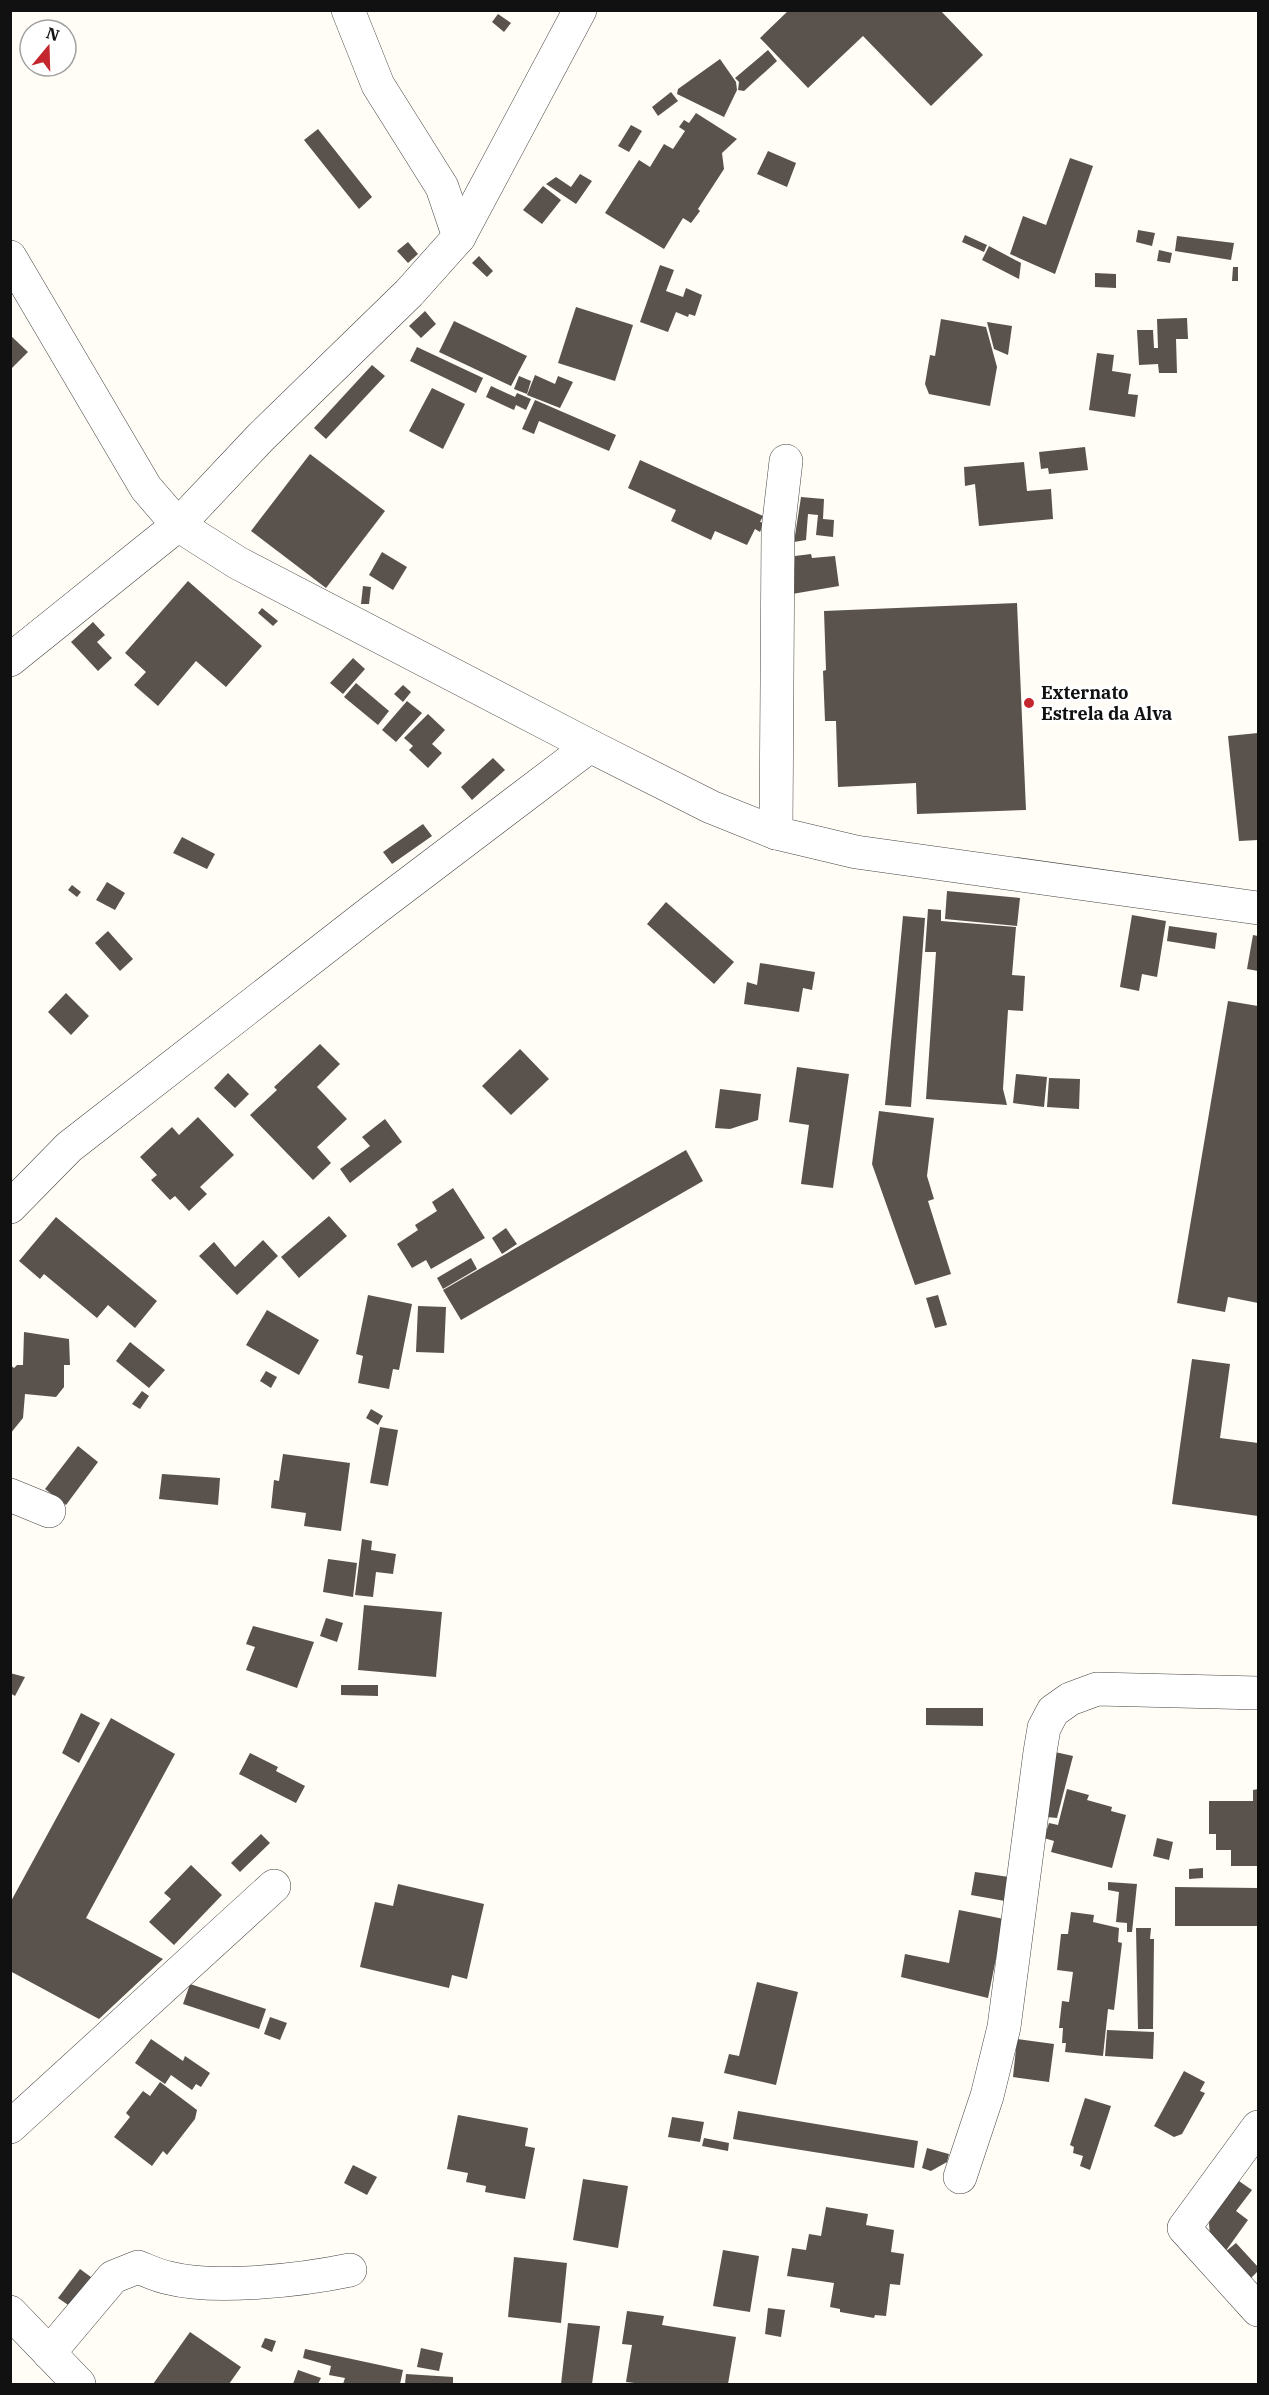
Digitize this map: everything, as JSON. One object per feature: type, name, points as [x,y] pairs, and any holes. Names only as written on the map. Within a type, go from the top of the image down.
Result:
[{"type":"street","points":[[348,10],[378,85],[442,187],[459,237]]},
{"type":"street","points":[[10,660],[178,525],[261,438],[409,293],[459,237],[580,10]]},
{"type":"street","points":[[10,257],[146,488],[178,525],[238,563],[590,747],[711,807],[776,833],[856,852],[1258,908]]},
{"type":"street","points":[[776,833],[778,530],[786,461]]},
{"type":"street","points":[[10,1207],[69,1147],[371,912],[590,747]]},
{"type":"street","points":[[10,1494],[49,1511]]},
{"type":"street","points":[[960,2177],[987,2096],[1004,2027],[1040,1752],[1044,1728],[1053,1711],[1070,1699],[1097,1689],[1258,1693]]},
{"type":"street","points":[[10,2127],[274,1886]]},
{"type":"street","points":[[1258,2127],[1184,2228],[1258,2310]]},
{"type":"street","points":[[49,2353],[113,2277],[138,2267],[170,2278],[218,2283],[318,2277],[350,2270]]},
{"type":"street","points":[[10,2312],[79,2385]]},
{"type":"building","points":[[789,10],[940,10],[983,55],[931,106],[863,36],[808,88],[760,38]]},
{"type":"building","points":[[498,14],[511,23],[504,32],[492,22]]},
{"type":"building","points":[[768,50],[777,61],[744,91],[738,90],[739,82],[735,78]]},
{"type":"building","points":[[720,59],[736,82],[737,90],[724,117],[677,94],[678,89]]},
{"type":"building","points":[[671,92],[678,101],[658,116],[652,107]]},
{"type":"building","points":[[696,113],[737,139],[722,153],[724,169],[698,209],[700,211],[691,223],[683,218],[664,249],[605,213],[639,160],[650,167],[664,144],[673,149],[685,131],[679,127],[684,120],[689,123]]},
{"type":"building","points":[[631,125],[642,131],[629,152],[618,146]]},
{"type":"building","points":[[318,129],[372,197],[359,209],[304,140]]},
{"type":"building","points":[[768,151],[796,163],[787,187],[757,174]]},
{"type":"building","points":[[1070,158],[1093,166],[1055,274],[1010,254],[1023,216],[1046,225]]},
{"type":"building","points":[[580,174],[592,181],[576,204],[546,184],[556,177],[571,187]]},
{"type":"building","points":[[543,186],[561,200],[542,224],[523,210]]},
{"type":"building","points":[[1138,230],[1155,233],[1152,246],[1136,242]]},
{"type":"building","points":[[965,235],[987,245],[984,252],[962,242]]},
{"type":"building","points":[[1177,236],[1234,243],[1231,260],[1175,251]]},
{"type":"building","points":[[408,242],[418,254],[408,263],[397,251]]},
{"type":"building","points":[[989,246],[1021,263],[1019,279],[982,260]]},
{"type":"building","points":[[1159,250],[1172,253],[1170,263],[1157,261]]},
{"type":"building","points":[[479,256],[493,271],[487,277],[472,263]]},
{"type":"building","points":[[660,265],[674,270],[666,291],[683,297],[686,288],[702,295],[695,316],[689,314],[688,317],[676,312],[668,332],[640,322]]},
{"type":"building","points":[[1233,267],[1238,267],[1238,281],[1232,281]]},
{"type":"building","points":[[1095,273],[1116,274],[1116,288],[1095,287]]},
{"type":"building","points":[[576,307],[633,325],[615,381],[558,363]]},
{"type":"building","points":[[425,311],[436,324],[421,338],[409,326]]},
{"type":"building","points":[[1187,318],[1188,339],[1176,339],[1177,373],[1159,373],[1158,364],[1139,365],[1137,330],[1153,330],[1154,348],[1158,348],[1157,319]]},
{"type":"building","points":[[941,319],[986,327],[997,367],[990,406],[929,394],[925,384],[930,355],[935,356]]},
{"type":"building","points":[[454,321],[527,356],[511,386],[439,352]]},
{"type":"building","points":[[987,322],[1012,326],[1008,355],[994,349]]},
{"type":"building","points":[[10,335],[28,352],[10,370]]},
{"type":"building","points":[[417,347],[483,378],[476,393],[410,361]]},
{"type":"building","points":[[1097,353],[1114,355],[1112,371],[1131,374],[1128,394],[1138,395],[1135,417],[1089,410]]},
{"type":"building","points":[[372,365],[385,376],[326,439],[314,428]]},
{"type":"building","points":[[535,375],[555,384],[558,376],[573,382],[560,408],[527,395]]},
{"type":"building","points":[[519,376],[531,381],[527,394],[514,389]]},
{"type":"building","points":[[491,386],[515,397],[517,393],[531,399],[526,410],[516,405],[514,410],[486,397]]},
{"type":"building","points":[[432,388],[465,404],[443,449],[409,431]]},
{"type":"building","points":[[535,400],[616,435],[609,451],[539,421],[534,434],[522,429]]},
{"type":"building","points":[[1085,447],[1088,470],[1049,474],[1048,468],[1041,469],[1039,452]]},
{"type":"building","points":[[310,454],[385,511],[326,588],[251,531]]},
{"type":"building","points":[[640,460],[763,516],[760,522],[764,523],[760,532],[755,529],[747,545],[715,531],[711,540],[671,521],[676,510],[628,488]]},
{"type":"building","points":[[1024,462],[1027,491],[1051,489],[1053,519],[979,526],[975,484],[965,486],[964,467]]},
{"type":"building","points":[[801,497],[824,499],[823,519],[834,520],[833,537],[816,535],[818,515],[808,514],[806,540],[794,542]]},
{"type":"building","points":[[382,552],[407,567],[393,590],[369,575]]},
{"type":"building","points":[[811,554],[812,558],[835,556],[839,586],[792,594],[795,556]]},
{"type":"building","points":[[188,581],[262,646],[226,687],[196,661],[158,706],[134,685],[146,672],[125,653]]},
{"type":"building","points":[[363,586],[371,587],[369,604],[361,604]]},
{"type":"building","points":[[1017,603],[1026,810],[917,814],[916,783],[838,787],[836,721],[825,721],[824,611]]},
{"type":"building","points":[[262,608],[278,621],[273,626],[258,613]]},
{"type":"building","points":[[93,622],[105,635],[97,642],[112,658],[98,671],[71,642]]},
{"type":"building","points":[[353,658],[365,669],[343,694],[330,683]]},
{"type":"building","points":[[356,683],[389,711],[378,725],[344,697]]},
{"type":"building","points":[[403,685],[411,692],[403,702],[394,694]]},
{"type":"building","points":[[407,701],[422,713],[396,742],[382,730]]},
{"type":"building","points":[[428,714],[445,730],[432,744],[442,753],[428,768],[409,750],[413,746],[404,738]]},
{"type":"building","points":[[1258,733],[1258,840],[1239,841],[1228,736]]},
{"type":"building","points":[[493,758],[505,770],[472,800],[461,787]]},
{"type":"building","points":[[423,824],[432,836],[392,864],[383,852]]},
{"type":"building","points":[[182,837],[215,854],[207,869],[173,853]]},
{"type":"building","points":[[107,882],[125,893],[115,910],[96,900]]},
{"type":"building","points":[[72,885],[81,892],[77,897],[68,890]]},
{"type":"building","points":[[947,891],[1020,898],[1017,926],[945,919]]},
{"type":"building","points":[[666,902],[734,962],[714,984],[647,924]]},
{"type":"building","points":[[928,909],[941,910],[941,921],[1016,927],[1012,975],[1025,976],[1023,1011],[1008,1010],[1003,1089],[1007,1105],[926,1099],[936,952],[925,952]]},
{"type":"building","points":[[1132,915],[1166,921],[1157,977],[1142,974],[1139,991],[1120,987]]},
{"type":"building","points":[[903,916],[925,918],[911,1107],[885,1105]]},
{"type":"building","points":[[1169,926],[1217,933],[1215,949],[1167,941]]},
{"type":"building","points":[[108,931],[133,959],[120,971],[95,943]]},
{"type":"building","points":[[1253,935],[1258,936],[1258,971],[1247,969]]},
{"type":"building","points":[[760,963],[815,972],[812,990],[803,988],[799,1012],[744,1004],[747,982],[757,985]]},
{"type":"building","points":[[66,993],[89,1016],[71,1035],[48,1012]]},
{"type":"building","points":[[1228,1001],[1258,1006],[1258,1303],[1228,1297],[1225,1312],[1177,1303]]},
{"type":"building","points":[[320,1044],[340,1064],[317,1087],[347,1119],[317,1147],[331,1163],[313,1180],[250,1115],[277,1090],[274,1087]]},
{"type":"building","points":[[520,1049],[549,1079],[511,1115],[482,1086]]},
{"type":"building","points":[[797,1067],[849,1074],[833,1188],[801,1184],[809,1125],[789,1122]]},
{"type":"building","points":[[228,1073],[249,1094],[235,1108],[214,1088]]},
{"type":"building","points":[[1016,1074],[1047,1077],[1044,1107],[1013,1103]]},
{"type":"building","points":[[1049,1078],[1080,1079],[1079,1109],[1047,1107]]},
{"type":"building","points":[[720,1089],[761,1094],[758,1120],[730,1129],[715,1128]]},
{"type":"building","points":[[879,1111],[934,1118],[927,1176],[934,1199],[928,1201],[951,1274],[915,1285],[872,1164]]},
{"type":"building","points":[[198,1117],[234,1155],[200,1187],[207,1194],[189,1211],[175,1196],[170,1200],[151,1180],[157,1175],[140,1157],[172,1127],[179,1135]]},
{"type":"building","points":[[385,1119],[402,1142],[350,1183],[340,1169],[370,1146],[362,1137]]},
{"type":"building","points":[[686,1150],[703,1181],[461,1320],[443,1290]]},
{"type":"building","points":[[453,1188],[485,1238],[431,1269],[426,1260],[412,1268],[397,1244],[418,1230],[415,1225],[437,1211],[432,1202]]},
{"type":"building","points":[[329,1216],[347,1236],[299,1278],[281,1257]]},
{"type":"building","points":[[56,1217],[157,1301],[135,1328],[108,1305],[97,1318],[44,1274],[40,1279],[19,1261]]},
{"type":"building","points":[[506,1228],[517,1244],[502,1254],[492,1238]]},
{"type":"building","points":[[263,1240],[278,1256],[237,1295],[199,1256],[214,1242],[235,1267]]},
{"type":"building","points":[[471,1258],[477,1269],[443,1289],[437,1278]]},
{"type":"building","points":[[368,1295],[412,1304],[399,1370],[393,1369],[389,1389],[358,1383],[363,1356],[356,1354]]},
{"type":"building","points":[[938,1295],[947,1325],[935,1328],[926,1298]]},
{"type":"building","points":[[418,1306],[446,1307],[444,1353],[416,1352]]},
{"type":"building","points":[[267,1310],[319,1340],[299,1375],[246,1345]]},
{"type":"building","points":[[24,1332],[69,1339],[70,1365],[64,1365],[64,1387],[56,1397],[25,1394],[23,1418],[10,1434],[10,1365],[14,1368],[17,1365],[23,1365]]},
{"type":"building","points":[[130,1342],[165,1370],[149,1388],[116,1361]]},
{"type":"building","points":[[1192,1359],[1230,1364],[1220,1438],[1258,1443],[1258,1516],[1172,1504]]},
{"type":"building","points":[[266,1371],[277,1377],[271,1388],[260,1381]]},
{"type":"building","points":[[142,1391],[149,1396],[140,1409],[132,1404]]},
{"type":"building","points":[[371,1409],[383,1416],[378,1425],[366,1418]]},
{"type":"building","points":[[380,1427],[398,1430],[388,1486],[370,1483]]},
{"type":"building","points":[[78,1446],[98,1462],[66,1505],[45,1489]]},
{"type":"building","points":[[283,1454],[350,1463],[341,1531],[304,1526],[306,1513],[271,1508],[274,1480],[279,1481]]},
{"type":"building","points":[[162,1474],[220,1478],[218,1505],[159,1499]]},
{"type":"building","points":[[362,1539],[372,1541],[371,1550],[396,1554],[393,1574],[376,1572],[373,1597],[355,1595]]},
{"type":"building","points":[[328,1559],[357,1563],[353,1597],[323,1592]]},
{"type":"building","points":[[364,1605],[442,1612],[436,1677],[358,1670]]},
{"type":"building","points":[[326,1618],[343,1623],[337,1642],[320,1636]]},
{"type":"building","points":[[253,1626],[314,1642],[297,1688],[246,1670],[255,1647],[246,1644]]},
{"type":"building","points":[[10,1673],[25,1677],[15,1696],[10,1693]]},
{"type":"building","points":[[341,1685],[378,1685],[378,1696],[341,1695]]},
{"type":"building","points":[[926,1708],[983,1708],[983,1726],[926,1725]]},
{"type":"building","points":[[81,1713],[100,1723],[79,1763],[62,1753]]},
{"type":"building","points":[[111,1718],[175,1754],[86,1918],[163,1959],[99,2019],[10,1971],[10,1903]]},
{"type":"building","points":[[1055,1752],[1073,1756],[1057,1818],[1047,1817]]},
{"type":"building","points":[[250,1753],[278,1767],[276,1771],[305,1786],[296,1803],[239,1774]]},
{"type":"building","points":[[1067,1789],[1089,1795],[1087,1800],[1112,1807],[1111,1811],[1126,1815],[1112,1868],[1051,1852],[1054,1841],[1044,1838],[1049,1823],[1058,1825]]},
{"type":"building","points":[[1258,1789],[1258,1866],[1231,1866],[1231,1850],[1216,1850],[1216,1834],[1209,1834],[1209,1801],[1253,1801],[1253,1790]]},
{"type":"building","points":[[261,1834],[270,1843],[240,1872],[231,1863]]},
{"type":"building","points":[[1157,1838],[1173,1842],[1169,1860],[1153,1856]]},
{"type":"building","points":[[191,1865],[222,1895],[174,1945],[149,1922],[171,1899],[164,1893]]},
{"type":"building","points":[[1203,1868],[1203,1878],[1189,1879],[1189,1869]]},
{"type":"building","points":[[975,1872],[1009,1877],[1005,1901],[971,1895]]},
{"type":"building","points":[[1108,1882],[1137,1884],[1132,1932],[1127,1932],[1127,1923],[1116,1922],[1119,1892],[1108,1890]]},
{"type":"building","points":[[398,1884],[484,1904],[467,1979],[452,1975],[449,1988],[360,1967],[375,1902],[393,1906]]},
{"type":"building","points":[[1175,1887],[1258,1888],[1258,1926],[1175,1926]]},
{"type":"building","points":[[959,1910],[1004,1919],[988,1998],[901,1977],[905,1954],[949,1963]]},
{"type":"building","points":[[1071,1912],[1094,1915],[1093,1922],[1119,1928],[1118,1942],[1122,1943],[1114,2010],[1108,2009],[1103,2056],[1065,2052],[1066,2043],[1062,2043],[1063,2028],[1059,2028],[1062,2001],[1069,2002],[1073,1972],[1057,1970],[1061,1934],[1068,1934]]},
{"type":"building","points":[[1136,1928],[1151,1928],[1150,1939],[1154,1939],[1153,2029],[1138,2029]]},
{"type":"building","points":[[757,1982],[798,1992],[776,2085],[724,2073],[729,2054],[739,2056]]},
{"type":"building","points":[[190,1984],[266,2009],[259,2029],[183,2004]]},
{"type":"building","points":[[270,2017],[287,2023],[280,2040],[264,2034]]},
{"type":"building","points":[[1107,2030],[1154,2032],[1153,2059],[1105,2056]]},
{"type":"building","points":[[151,2039],[183,2061],[185,2056],[210,2073],[201,2087],[196,2084],[192,2090],[171,2075],[165,2084],[135,2063]]},
{"type":"building","points":[[1017,2039],[1054,2044],[1049,2082],[1013,2077]]},
{"type":"building","points":[[1184,2071],[1205,2082],[1200,2091],[1205,2093],[1182,2134],[1174,2137],[1154,2126]]},
{"type":"building","points":[[160,2082],[197,2110],[195,2119],[167,2155],[163,2151],[152,2166],[114,2137],[130,2117],[126,2113],[143,2091],[150,2096]]},
{"type":"building","points":[[1085,2098],[1111,2106],[1090,2170],[1080,2166],[1083,2156],[1073,2153],[1074,2147],[1070,2145]]},
{"type":"building","points":[[738,2111],[918,2141],[914,2168],[733,2139]]},
{"type":"building","points":[[458,2115],[528,2128],[525,2146],[535,2148],[525,2199],[485,2192],[486,2186],[466,2182],[468,2173],[447,2169]]},
{"type":"building","points":[[672,2117],[704,2122],[700,2142],[668,2137]]},
{"type":"building","points":[[704,2138],[729,2143],[728,2151],[702,2146]]},
{"type":"building","points":[[927,2148],[949,2154],[947,2162],[931,2171],[922,2168]]},
{"type":"building","points":[[353,2165],[377,2177],[367,2195],[344,2183]]},
{"type":"building","points":[[583,2179],[628,2186],[618,2248],[573,2240]]},
{"type":"building","points":[[1236,2179],[1252,2190],[1236,2211],[1248,2220],[1225,2252],[1210,2235],[1210,2215]]},
{"type":"building","points":[[826,2207],[868,2214],[866,2225],[894,2230],[891,2252],[904,2254],[900,2285],[890,2284],[886,2316],[875,2315],[874,2318],[840,2312],[840,2309],[830,2307],[834,2283],[787,2276],[792,2248],[806,2250],[809,2234],[821,2236]]},
{"type":"building","points":[[1236,2243],[1258,2267],[1258,2271],[1250,2279],[1225,2252]]},
{"type":"building","points":[[723,2250],[759,2256],[750,2312],[713,2306]]},
{"type":"building","points":[[514,2257],[567,2263],[561,2323],[508,2317]]},
{"type":"building","points":[[80,2269],[95,2280],[74,2309],[58,2298]]},
{"type":"building","points":[[768,2308],[785,2310],[781,2337],[765,2334]]},
{"type":"building","points":[[627,2311],[664,2316],[662,2325],[736,2337],[728,2384],[626,2382],[632,2345],[622,2344]]},
{"type":"building","points":[[568,2323],[600,2326],[592,2384],[561,2384]]},
{"type":"building","points":[[190,2332],[241,2367],[229,2384],[153,2384]]},
{"type":"building","points":[[265,2338],[276,2341],[272,2352],[261,2347]]},
{"type":"building","points":[[421,2348],[443,2353],[439,2371],[417,2367]]},
{"type":"building","points":[[305,2349],[403,2370],[400,2384],[343,2384],[345,2378],[329,2375],[331,2366],[303,2358]]},
{"type":"building","points":[[298,2370],[321,2378],[318,2384],[293,2384]]},
{"type":"building","points":[[406,2374],[453,2377],[453,2384],[405,2384]]},
{"type":"place","name":"Externato Estrela da Alva","points":[[1029,703]]}]
